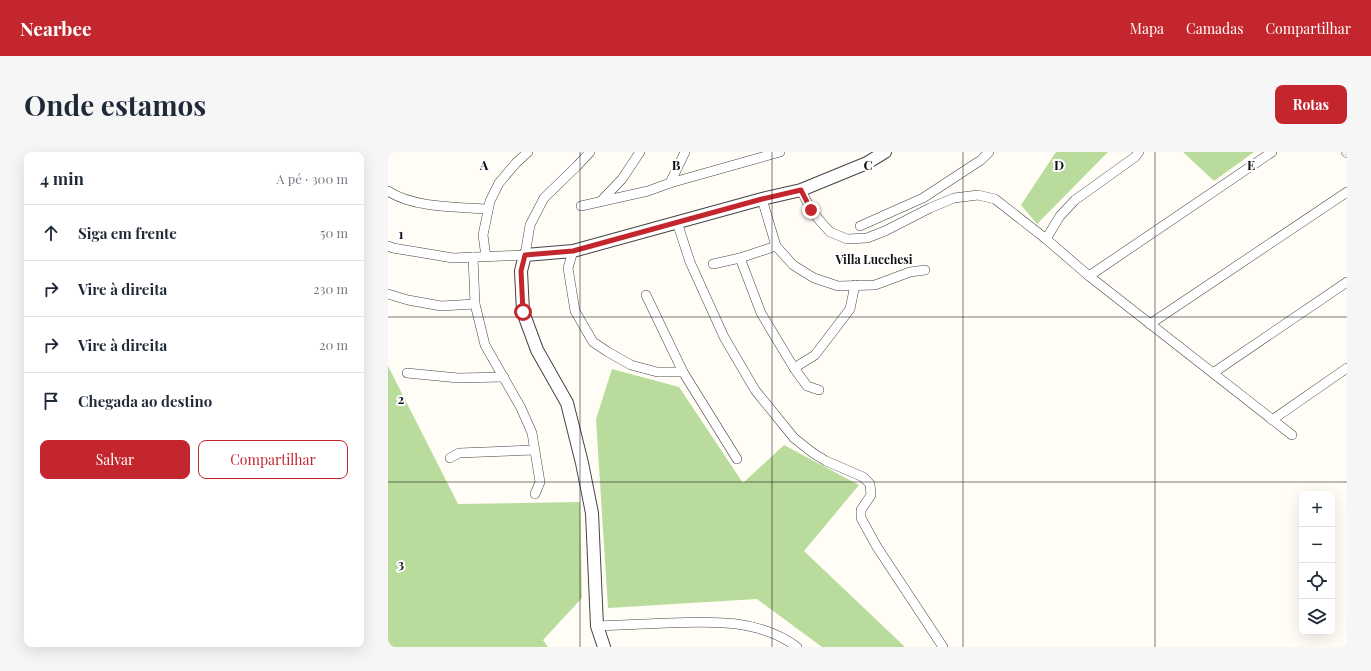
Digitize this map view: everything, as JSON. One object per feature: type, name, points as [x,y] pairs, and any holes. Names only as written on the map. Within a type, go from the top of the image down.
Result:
[{"type":"street","points":[[486,257],[483,235],[490,201],[500,182],[516,163],[528,152]]},
{"type":"street","points":[[590,152],[578,166],[544,198],[530,225],[521,271],[523,312],[537,350],[567,403],[582,463],[592,513],[597,626],[604,647]]},
{"type":"street","points":[[601,201],[622,179],[640,152]]},
{"type":"street","points":[[670,183],[685,152]]},
{"type":"street","points":[[581,206],[648,191],[670,183],[780,152]]},
{"type":"street","points":[[388,246],[453,258],[573,251],[762,199],[801,190],[867,163],[886,152]]},
{"type":"street","points":[[860,226],[923,198],[981,160],[989,152]]},
{"type":"street","points":[[1046,239],[1060,216],[1075,200],[1135,157],[1139,152]]},
{"type":"street","points":[[1089,276],[1272,152]]},
{"type":"street","points":[[801,190],[811,210],[830,232],[847,238],[867,238],[954,198],[978,195],[995,199],[1046,239],[1089,276],[1292,435]]},
{"type":"street","points":[[388,191],[393,195],[425,205],[488,209]]},
{"type":"street","points":[[1150,324],[1347,192]]},
{"type":"street","points":[[762,199],[776,246],[793,265],[814,278],[838,286],[875,285],[910,272],[926,270]]},
{"type":"street","points":[[677,222],[690,262],[724,338],[755,390],[794,438],[826,461],[863,477],[870,484],[871,495],[861,510],[861,518],[877,547],[942,647]]},
{"type":"street","points":[[713,264],[740,258],[776,246]]},
{"type":"street","points":[[573,251],[568,268],[575,311],[593,342],[631,365],[657,372],[683,372]]},
{"type":"street","points":[[473,257],[475,304],[485,345],[521,408],[532,433],[540,482],[535,494]]},
{"type":"street","points":[[740,258],[761,313],[794,368],[808,386],[819,390]]},
{"type":"street","points":[[1213,373],[1347,282]]},
{"type":"street","points":[[794,368],[815,356],[850,309],[855,285]]},
{"type":"street","points":[[388,294],[408,300],[441,306],[475,304]]},
{"type":"street","points":[[646,295],[683,372],[737,459]]},
{"type":"street","points":[[1272,420],[1347,368]]},
{"type":"street","points":[[407,373],[458,378],[504,377]]},
{"type":"street","points":[[450,458],[460,453],[534,450]]},
{"type":"street","points":[[597,626],[700,622],[733,623],[768,630],[798,647]]},
{"type":"green space","points":[[1056,152],[1108,152],[1037,224],[1021,205]]},
{"type":"green space","points":[[1183,152],[1254,152],[1214,181]]},
{"type":"green space","points":[[388,366],[458,504],[580,502],[582,598],[543,640],[548,647],[388,647]]},
{"type":"green space","points":[[612,369],[679,387],[743,483],[784,445],[859,485],[804,551],[905,647],[822,647],[757,599],[608,608],[596,419]]},
{"type":"district","name":"Villa Lucchesi","points":[[874,259]]},
{"type":"route","points":[[523,312],[521,271],[525,255],[573,251],[762,199],[801,190],[811,210]]}]
